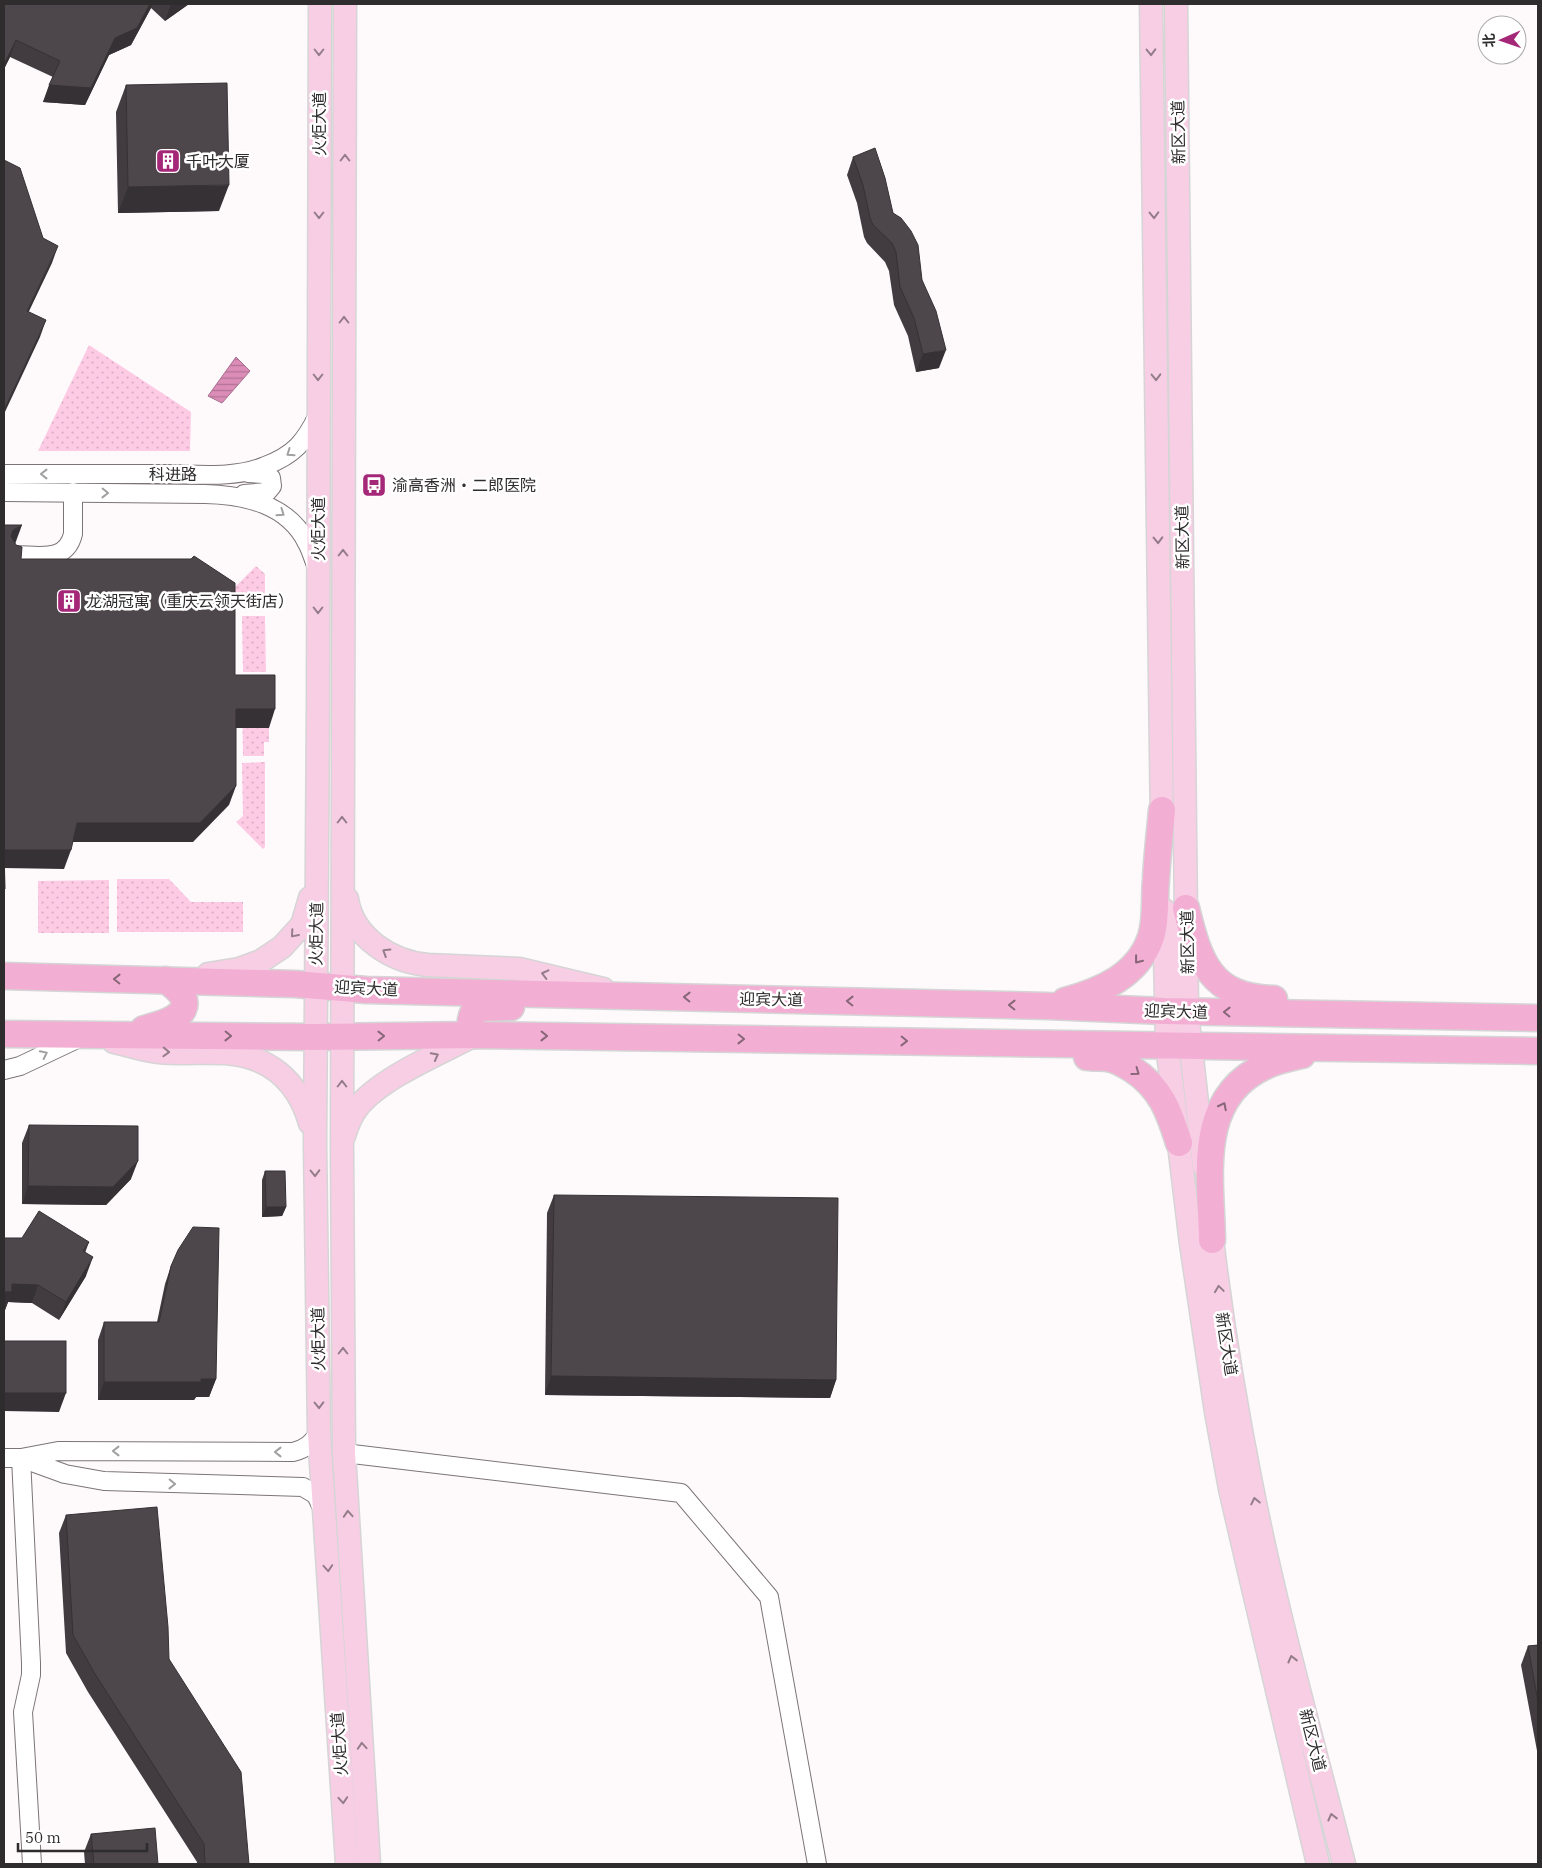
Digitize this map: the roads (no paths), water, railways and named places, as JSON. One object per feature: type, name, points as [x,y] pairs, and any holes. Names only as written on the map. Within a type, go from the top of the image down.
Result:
[{"type":"highway","points":[[1047,1006],[1093,993],[1107,986],[1124,975],[1145,950],[1151,936],[1154,920],[1162,810]]},
{"type":"highway","points":[[1186,908],[1194,938],[1206,966],[1226,987],[1242,995],[1258,999],[1417,1004],[1475,1018]]},
{"type":"highway","name":"迎宾大道","points":[[4,976],[166,980],[342,988],[1176,1011],[1538,1018]]},
{"type":"highway","points":[[127,1034],[168,1022],[182,1011],[183,997],[166,980]]},
{"type":"highway","points":[[475,1036],[470,1019],[474,1011],[481,1008],[543,1006],[626,995]]},
{"type":"highway","name":"迎宾大道","points":[[4,1034],[315,1037],[475,1036],[1538,1051]]},
{"type":"highway","points":[[1006,1042],[1047,1056],[1107,1058],[1125,1064],[1143,1077],[1160,1095],[1167,1108],[1179,1142]]},
{"type":"highway","points":[[1212,1240],[1212,1140],[1214,1126],[1226,1099],[1244,1078],[1266,1065],[1328,1048]]},
{"type":"main road","name":"火炬大道","points":[[320,4],[315,1037],[319,1432],[347,1864]]},
{"type":"main road","name":"火炬大道","points":[[345,4],[342,869],[344,1453],[369,1864]]},
{"type":"main road","name":"新区大道","points":[[1151,4],[1162,810],[1178,1045],[1179,1142],[1192,1253],[1216,1412],[1230,1489],[1318,1864]]},
{"type":"main road","name":"新区大道","points":[[1176,4],[1186,908],[1176,1011]]},
{"type":"main road","points":[[166,980],[240,969],[261,961],[282,947],[302,925],[308,908],[317,855]]},
{"type":"main road","points":[[342,869],[348,904],[357,925],[375,945],[400,960],[428,966],[519,969],[626,995]]},
{"type":"main road","points":[[84,1036],[158,1052],[225,1053],[258,1060],[282,1075],[298,1094],[305,1107],[315,1144]]},
{"type":"main road","points":[[342,1146],[351,1117],[376,1090],[392,1079],[475,1036]]},
{"type":"main road","name":"新区大道","points":[[1178,1045],[1212,1240],[1230,1363],[1251,1484],[1268,1564],[1344,1864]]},
{"type":"street","name":"科进路","points":[[4,474],[213,474],[241,472],[264,467],[276,462],[296,449],[309,433],[318,414]]},
{"type":"street","points":[[4,492],[258,494],[270,490],[272,482],[268,475],[241,472]]},
{"type":"street","points":[[15,555],[57,555],[65,551],[73,534],[73,492]]},
{"type":"street","points":[[223,494],[263,503],[289,519],[307,543],[318,571]]},
{"type":"street","points":[[4,1070],[20,1066],[84,1036]]},
{"type":"street","points":[[12,1458],[58,1451],[293,1452],[309,1446],[319,1432]]},
{"type":"street","points":[[344,1453],[681,1493],[769,1597],[818,1864]]},
{"type":"street","points":[[12,1458],[65,1474],[104,1481],[303,1487],[316,1495],[325,1517]]},
{"type":"street","points":[[12,1458],[31,1662],[31,1675],[23,1712],[32,1864]]},
{"type":"place","name":"千叶大厦","points":[[168,161]]},
{"type":"place","name":"渝高香洲‧二郎医院","points":[[374,485]]},
{"type":"place","name":"龙湖冠寓（重庆云领天街店）","points":[[69,601]]}]
